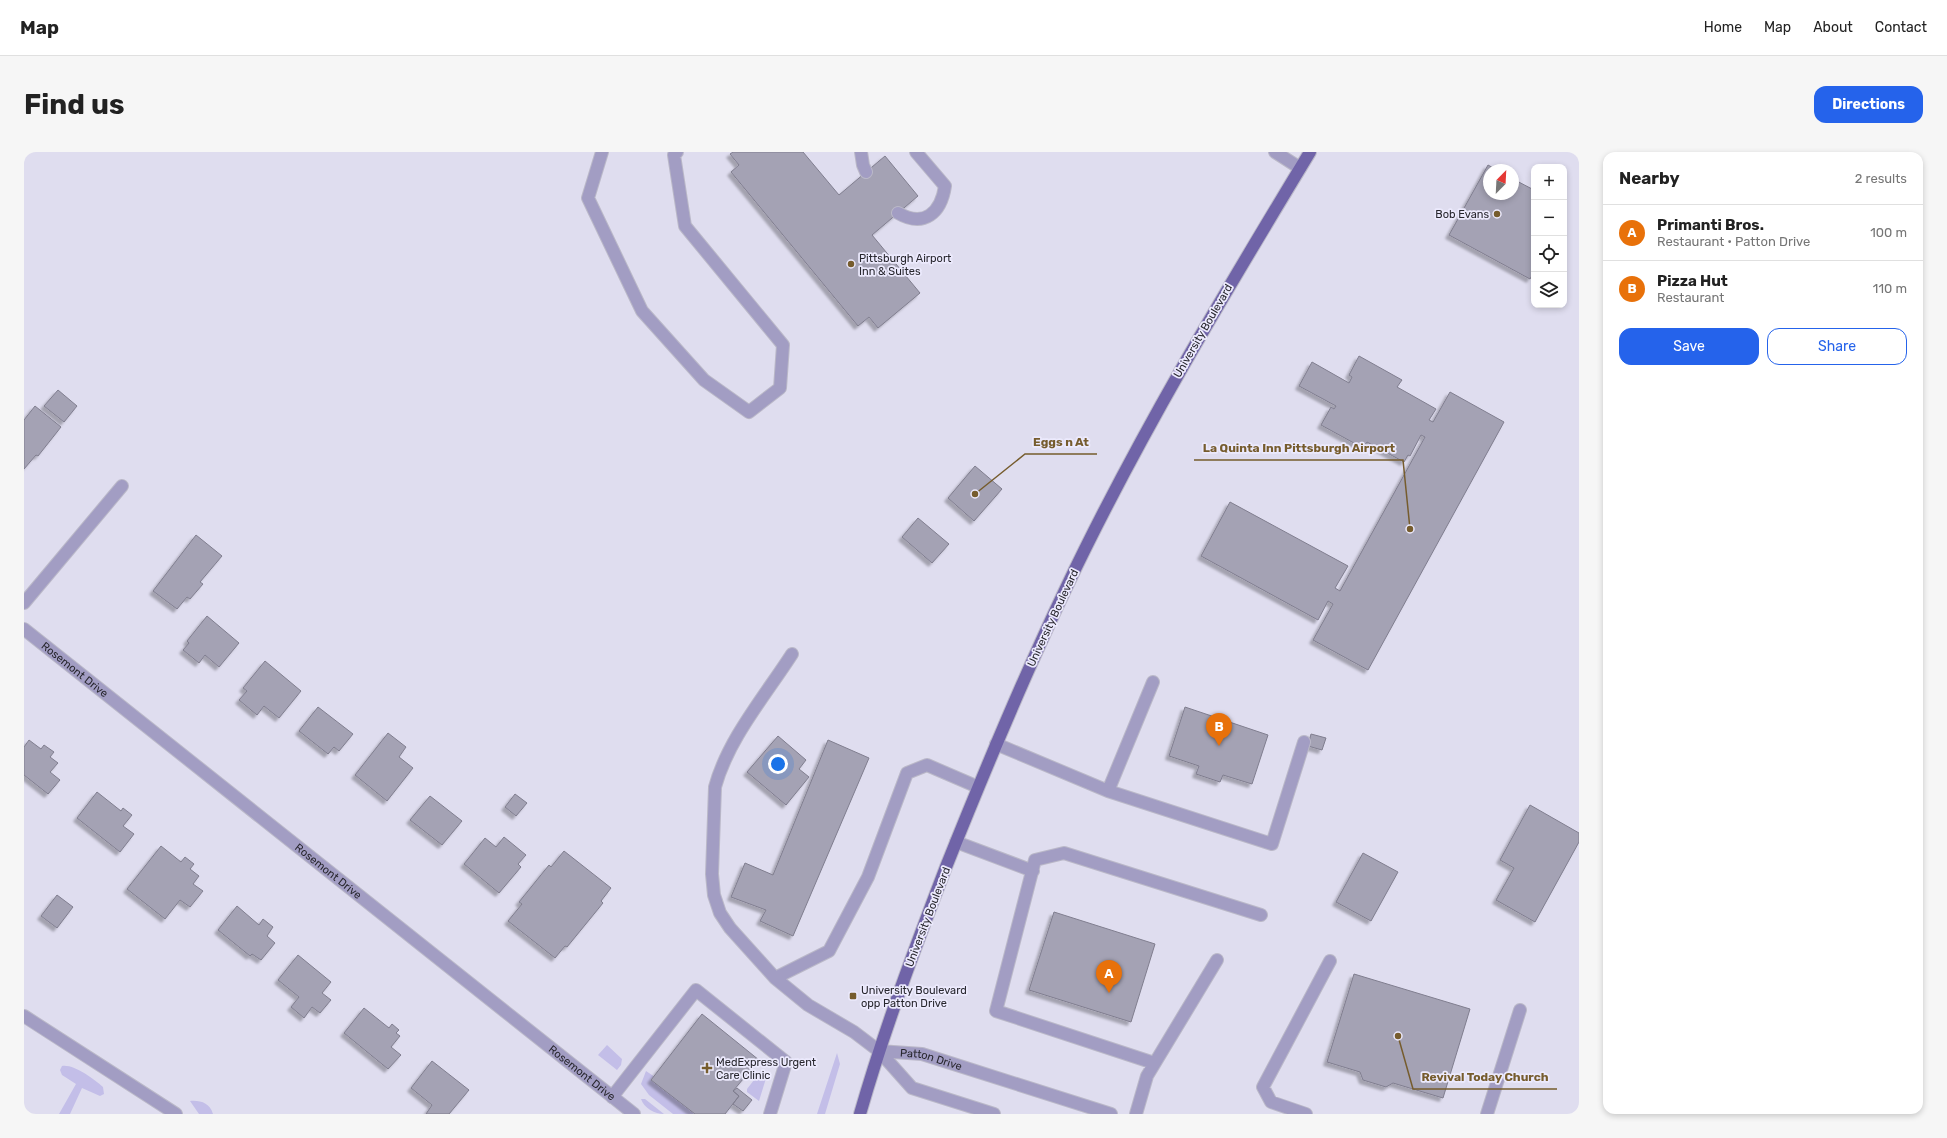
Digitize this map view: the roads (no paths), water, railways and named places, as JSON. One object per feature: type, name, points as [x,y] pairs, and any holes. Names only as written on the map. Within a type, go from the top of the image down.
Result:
[{"type":"main road","name":"University Boulevard","points":[[860,1114],[879,1051],[956,842],[996,744],[1067,585],[1190,354],[1310,152]]},
{"type":"street","points":[[602,152],[588,198],[642,311],[704,380],[749,412],[780,388],[782,345],[684,226],[674,155],[677,152]]},
{"type":"street","points":[[861,152],[863,166],[866,172]]},
{"type":"street","points":[[898,213],[908,219],[920,220],[934,214],[943,198],[945,186],[916,152]]},
{"type":"street","points":[[1275,152],[1300,168]]},
{"type":"street","points":[[24,603],[122,486]]},
{"type":"street","name":"Rosemont Drive","points":[[24,629],[634,1114]]},
{"type":"street","points":[[792,654],[732,744],[724,760],[715,787],[712,874],[714,895],[720,913],[730,928],[775,978],[808,1005],[854,1032],[879,1051]]},
{"type":"street","points":[[1108,791],[1153,682]]},
{"type":"street","points":[[996,744],[1108,791],[1272,844],[1304,742]]},
{"type":"street","points":[[775,978],[829,951],[868,877],[907,773],[927,765],[978,787]]},
{"type":"street","points":[[956,842],[1033,871]]},
{"type":"street","points":[[1154,1063],[996,1011],[1035,860],[1064,852],[1261,915]]},
{"type":"street","points":[[1136,1114],[1147,1076],[1217,960]]},
{"type":"street","points":[[1306,1114],[1270,1102],[1263,1088],[1330,961]]},
{"type":"street","points":[[612,1096],[696,990],[786,1062],[770,1114]]},
{"type":"street","points":[[1487,1114],[1520,1010]]},
{"type":"street","points":[[24,1016],[176,1114]]},
{"type":"street","name":"Patton Drive","points":[[879,1051],[912,1088],[994,1114]]},
{"type":"street","name":"Patton Drive","points":[[879,1051],[922,1054],[1111,1114]]},
{"type":"place","name":"Bob Evans","points":[[1497,214]]},
{"type":"place","name":"Pittsburgh Airport Inn & Suites","points":[[851,264]]},
{"type":"place","name":"Eggs n At","points":[[975,494]]},
{"type":"place","name":"La Quinta Inn Pittsburgh Airport","points":[[1410,529]]},
{"type":"place","name":"Pizza Hut","points":[[1219,746]]},
{"type":"place","name":"Primanti Bros.","points":[[1109,993]]},
{"type":"place","name":"University Boulevard opp Patton Drive","points":[[853,996]]},
{"type":"place","name":"Revival Today Church","points":[[1398,1036]]},
{"type":"place","name":"MedExpress Urgent Care Clinic","points":[[707,1068]]}]
